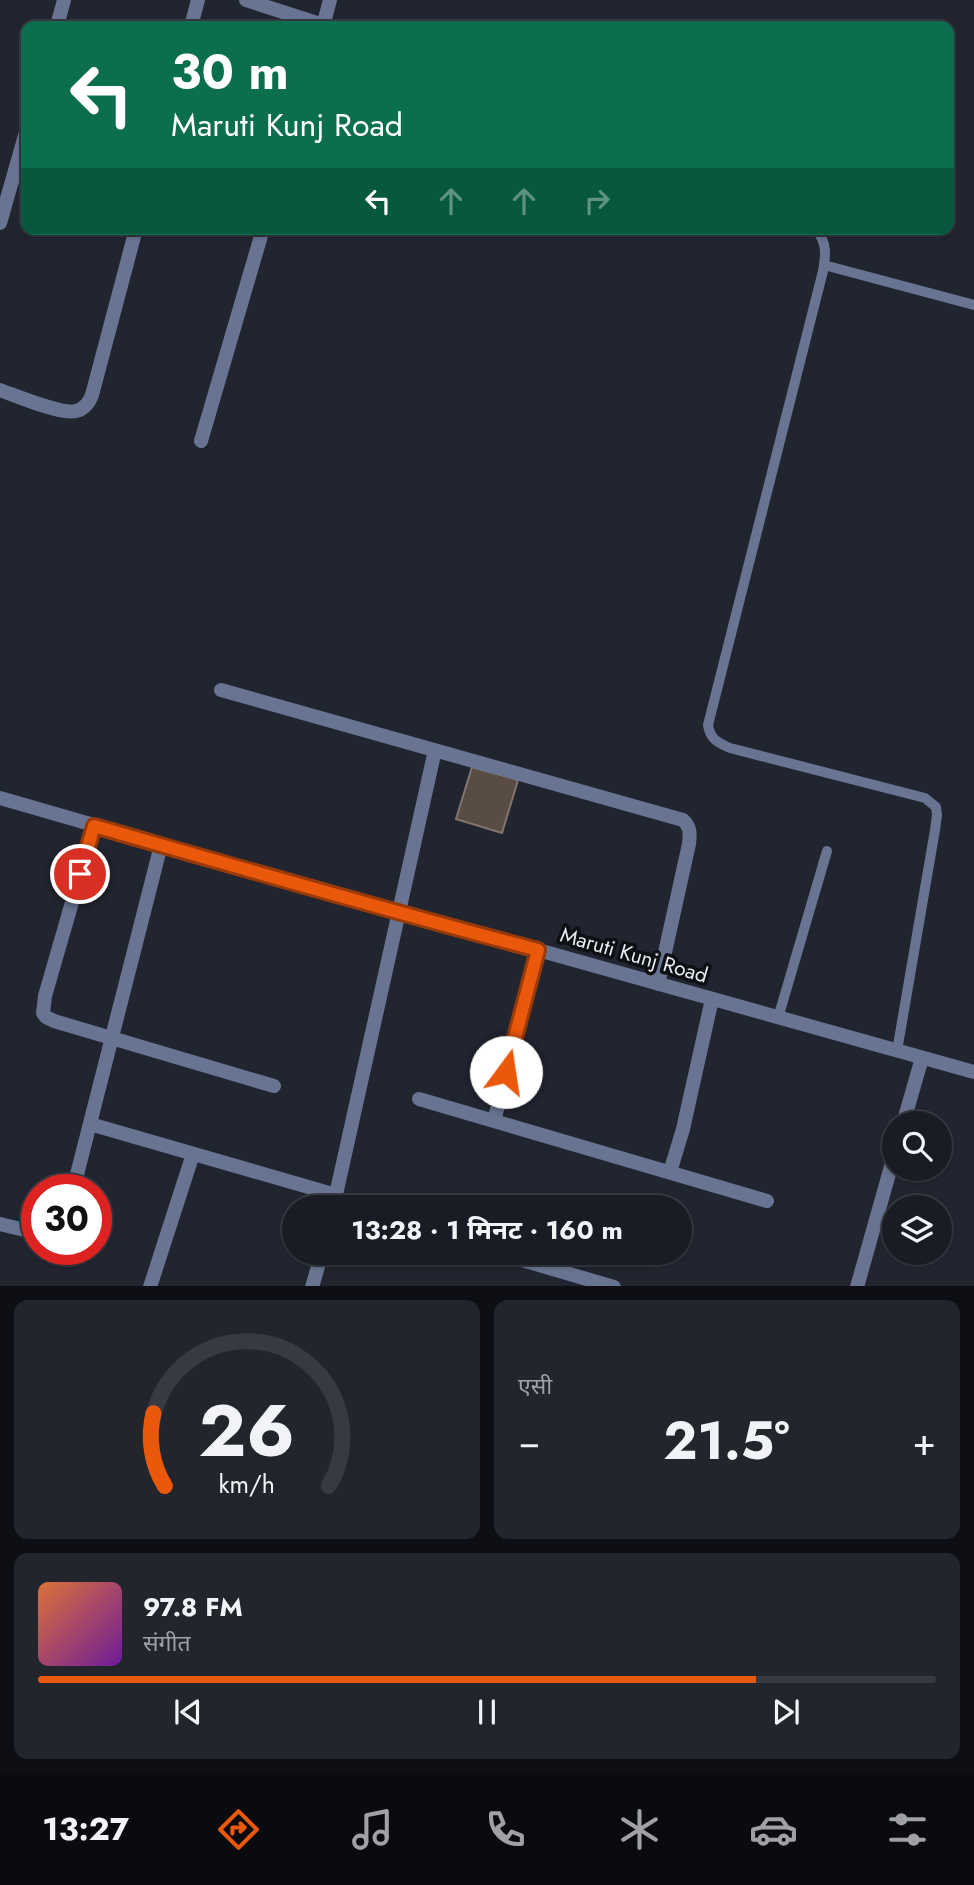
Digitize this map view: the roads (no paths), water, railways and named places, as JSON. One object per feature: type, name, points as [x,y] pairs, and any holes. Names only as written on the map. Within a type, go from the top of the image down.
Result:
[{"type":"street","points":[[58,21],[64,0]]},
{"type":"street","points":[[192,21],[198,0]]},
{"type":"street","points":[[246,0],[308,21]]},
{"type":"street","points":[[324,21],[330,0]]},
{"type":"street","points":[[0,223],[21,150]]},
{"type":"street","points":[[0,390],[62,411],[74,412],[86,405],[92,395],[134,235]]},
{"type":"street","points":[[201,441],[261,235]]},
{"type":"street","points":[[221,690],[682,820],[690,831],[659,984]]},
{"type":"street","points":[[338,1195],[435,750]]},
{"type":"street","points":[[0,808],[7,800]]},
{"type":"street","name":"Maruti Kunj Road","points":[[7,800],[399,913],[974,1072]]},
{"type":"street","points":[[94,826],[45,996],[43,1013],[54,1021],[274,1086]]},
{"type":"street","points":[[77,1174],[161,845]]},
{"type":"street","points":[[494,1121],[538,950]]},
{"type":"street","points":[[670,1172],[683,1129],[712,999]]},
{"type":"street","points":[[907,1111],[922,1058]]},
{"type":"street","points":[[419,1099],[767,1201]]},
{"type":"street","points":[[89,1124],[193,1154],[310,1195]]},
{"type":"street","points":[[150,1286],[193,1154]]},
{"type":"street","points":[[857,1286],[887,1181]]},
{"type":"street","points":[[0,1224],[21,1229]]},
{"type":"street","points":[[312,1286],[318,1265]]},
{"type":"street","points":[[540,1265],[614,1286]]},
{"type":"lane","points":[[820,235],[824,241],[824,265],[708,725],[712,738],[730,748],[925,798],[936,807],[936,822],[897,1051]]},
{"type":"lane","points":[[824,265],[974,306]]},
{"type":"lane","points":[[778,1018],[827,851]]}]
